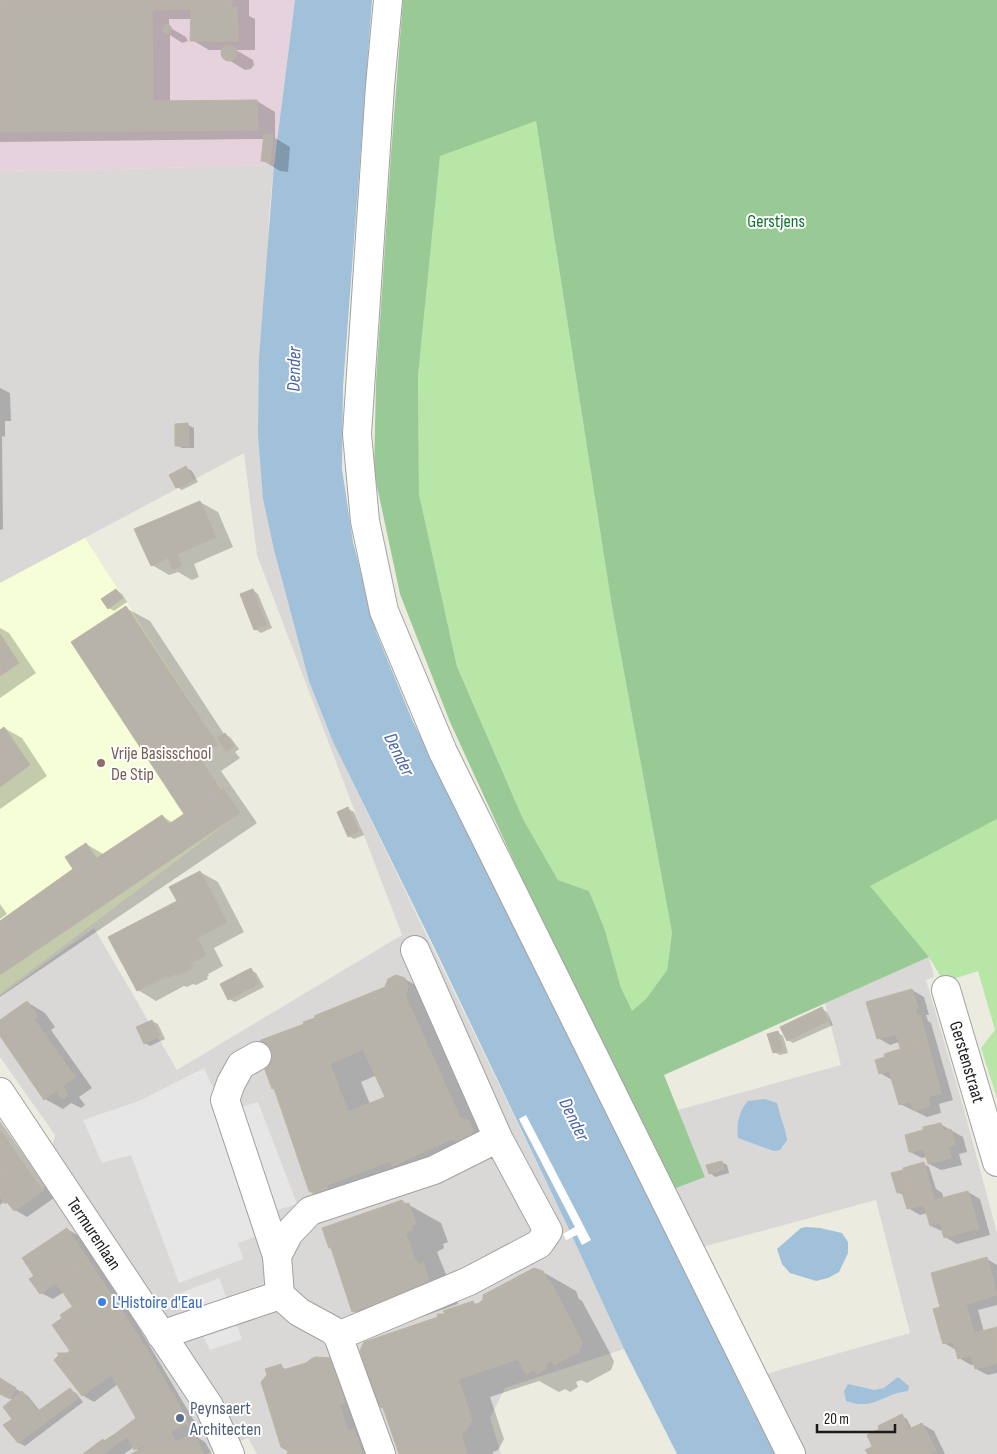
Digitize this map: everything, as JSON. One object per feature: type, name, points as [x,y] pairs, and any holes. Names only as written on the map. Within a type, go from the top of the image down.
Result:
[{"type":"street","points":[[388,0],[380,86],[357,434],[365,521],[384,611],[443,752],[791,1454]]},
{"type":"street","points":[[338,1336],[469,1281],[539,1244],[548,1231],[498,1138],[415,950]]},
{"type":"street","name":"Gerstenstraat","points":[[946,990],[997,1162]]},
{"type":"street","points":[[257,1056],[242,1065],[231,1083],[224,1100],[277,1256],[280,1295],[299,1312],[332,1330],[338,1336],[381,1454]]},
{"type":"street","name":"Termurenlaan","points":[[0,1092],[209,1406],[230,1454]]},
{"type":"street","points":[[277,1256],[289,1233],[310,1211],[434,1170],[498,1138]]},
{"type":"street","points":[[161,1334],[280,1295]]},
{"type":"shaded area","points":[[0,0],[295,0],[274,165],[0,172]]},
{"type":"shaded area","points":[[274,165],[269,216],[263,499],[274,550],[309,681],[333,742],[567,1225],[624,1349],[505,1388],[490,1418],[501,1454],[257,1454],[248,1438],[206,1454],[0,1454],[0,1130],[43,1191],[55,1135],[0,1057],[0,996],[94,928],[177,1070],[402,935],[257,555],[244,453],[0,583],[0,172]]},
{"type":"shaded area","name":"Vrije Basisschool De Stip","points":[[85,538],[218,745],[199,757],[240,813],[0,994],[0,583]]},
{"type":"shaded area","points":[[929,957],[934,977],[926,980],[963,1106],[997,1233],[997,1454],[806,1454],[762,1375],[910,1333],[876,1200],[699,1248],[671,1190],[705,1177],[678,1110],[841,1065],[825,1003]]},
{"type":"shaded area","points":[[204,1068],[214,1090],[238,1108],[258,1102],[297,1204],[274,1211],[257,1236],[238,1243],[243,1259],[179,1283],[131,1155],[102,1163],[83,1120],[139,1101]]},
{"type":"shaded area","points":[[219,1278],[242,1339],[210,1350],[181,1293]]},
{"type":"green space","name":"Gerstjens","points":[[403,0],[997,0],[997,819],[870,886],[929,957],[664,1075],[705,1177],[671,1190],[596,1040],[450,722],[400,594],[374,472],[376,382]],"holes":[[[536,121],[612,607],[672,933],[667,970],[646,999],[632,1011],[621,988],[605,930],[589,891],[558,880],[523,819],[457,666],[419,494],[418,376],[440,156]]]},
{"type":"green space","points":[[536,121],[612,607],[672,933],[667,970],[646,1000],[631,1012],[621,988],[605,930],[589,891],[558,880],[523,819],[457,665],[419,494],[418,376],[440,155]]},
{"type":"green space","points":[[997,819],[997,1098],[981,1048],[995,1030],[978,971],[947,981],[941,977],[929,957],[869,886]]},
{"type":"water","name":"Dender","points":[[295,0],[372,0],[343,387],[342,469],[353,542],[376,632],[413,722],[481,855],[578,1057],[668,1229],[744,1393],[775,1454],[677,1454],[624,1349],[435,949],[333,742],[309,681],[274,550],[263,499],[258,435],[259,358],[274,165]]},
{"type":"water","points":[[765,1099],[777,1103],[787,1140],[780,1150],[774,1151],[738,1138],[737,1128],[742,1109],[748,1101]]},
{"type":"water","points":[[806,1227],[842,1233],[848,1242],[848,1253],[839,1272],[828,1278],[816,1281],[790,1273],[782,1264],[777,1249],[801,1228]]},
{"type":"water","points":[[898,1377],[909,1386],[908,1391],[871,1403],[856,1404],[846,1401],[844,1391],[848,1384],[874,1390],[884,1388]]},
{"type":"pier","points":[[526,1115],[591,1240],[582,1245],[577,1235],[566,1240],[563,1234],[575,1227],[519,1119]]},
{"type":"building","points":[[0,0],[232,0],[232,8],[237,7],[238,41],[190,41],[191,9],[152,10],[153,101],[257,100],[258,130],[0,132]]},
{"type":"building","points":[[167,25],[171,29],[167,33],[163,29]]},
{"type":"building","points":[[229,45],[237,53],[229,61],[221,53]]},
{"type":"building","points":[[264,134],[273,135],[270,162],[261,161]]},
{"type":"building","points":[[188,423],[189,446],[175,446],[175,424]]},
{"type":"building","points":[[186,466],[193,479],[176,488],[169,475]]},
{"type":"building","points":[[200,501],[216,537],[177,554],[182,566],[173,570],[168,558],[151,566],[134,529]]},
{"type":"building","points":[[116,589],[123,598],[108,609],[101,599]]},
{"type":"building","points":[[253,589],[267,625],[254,630],[240,594]]},
{"type":"building","points":[[126,606],[218,745],[199,757],[221,789],[184,814],[71,642]]},
{"type":"building","points":[[0,634],[19,663],[0,676]]},
{"type":"building","points":[[4,727],[30,765],[0,787],[0,730]]},
{"type":"building","points":[[225,733],[234,746],[226,751],[217,738]]},
{"type":"building","points":[[223,788],[240,813],[0,975],[0,921],[73,869],[65,857],[86,843],[103,868]]},
{"type":"building","points":[[348,807],[359,831],[348,837],[337,812]]},
{"type":"building","points":[[162,815],[169,824],[103,868],[97,858]]},
{"type":"building","points":[[200,871],[227,922],[197,938],[206,955],[191,963],[193,965],[190,967],[191,969],[177,976],[176,974],[168,978],[167,976],[137,991],[108,937],[177,901],[169,887]]},
{"type":"building","points":[[251,968],[259,984],[228,1000],[220,984]]},
{"type":"building","points":[[396,975],[405,978],[408,987],[405,995],[460,1118],[469,1121],[473,1130],[469,1139],[461,1142],[452,1139],[392,1166],[390,1161],[328,1185],[325,1192],[317,1195],[309,1191],[274,1088],[272,1089],[257,1048],[261,1040],[304,1024],[303,1022],[315,1018],[314,1016],[385,987],[388,979]],"holes":[[[363,1049],[385,1097],[348,1112],[330,1064]]]},
{"type":"building","points":[[912,989],[918,1008],[915,1009],[917,1016],[920,1015],[927,1040],[900,1047],[896,1034],[877,1039],[866,1002]]},
{"type":"building","points":[[27,1001],[38,1016],[34,1019],[75,1077],[62,1086],[68,1095],[62,1099],[57,1090],[44,1100],[0,1036],[0,1020]]},
{"type":"building","points":[[822,1007],[828,1021],[787,1041],[780,1027]]},
{"type":"building","points":[[152,1020],[160,1036],[144,1044],[136,1027]]},
{"type":"building","points":[[778,1031],[783,1050],[773,1053],[767,1034]]},
{"type":"building","points":[[927,1040],[941,1093],[928,1097],[930,1106],[914,1111],[911,1101],[899,1105],[889,1071],[879,1074],[875,1060],[885,1057],[884,1054],[900,1049],[900,1047]]},
{"type":"building","points":[[941,1123],[943,1131],[951,1129],[955,1145],[948,1147],[951,1158],[928,1164],[924,1149],[909,1152],[905,1135],[923,1130],[923,1127]]},
{"type":"building","points":[[0,1130],[7,1140],[0,1144]]},
{"type":"building","points":[[7,1140],[22,1162],[0,1176],[0,1144]]},
{"type":"building","points":[[722,1161],[724,1170],[709,1174],[706,1165]]},
{"type":"building","points":[[22,1162],[43,1191],[14,1211],[7,1202],[5,1204],[0,1196],[0,1176]]},
{"type":"building","points":[[924,1162],[930,1185],[909,1191],[903,1168]]},
{"type":"building","points":[[903,1170],[908,1190],[897,1193],[891,1173]]},
{"type":"building","points":[[930,1185],[934,1200],[968,1191],[979,1228],[944,1238],[940,1223],[930,1226],[924,1205],[907,1209],[902,1192]]},
{"type":"building","points":[[402,1200],[404,1204],[409,1203],[416,1224],[411,1225],[413,1230],[405,1233],[416,1262],[418,1265],[423,1263],[429,1280],[425,1281],[426,1285],[352,1312],[331,1248],[329,1248],[322,1228]]},
{"type":"building","points":[[67,1228],[89,1261],[40,1294],[29,1279],[34,1276],[22,1258]]},
{"type":"building","points":[[987,1257],[997,1295],[966,1304],[970,1318],[938,1327],[933,1309],[940,1307],[931,1273]]},
{"type":"building","points":[[89,1261],[105,1285],[72,1306],[56,1282]]},
{"type":"building","points":[[534,1268],[543,1271],[547,1280],[550,1281],[582,1343],[579,1352],[554,1365],[551,1360],[545,1364],[547,1368],[537,1374],[534,1370],[526,1374],[518,1359],[458,1379],[472,1420],[465,1431],[461,1433],[467,1454],[399,1454],[382,1405],[376,1406],[360,1350],[364,1342],[438,1317],[437,1314],[445,1314],[443,1311],[473,1301],[474,1305],[479,1303],[483,1300],[483,1295]]},
{"type":"building","points":[[105,1285],[120,1308],[79,1343],[60,1315]]},
{"type":"building","points":[[120,1308],[129,1322],[64,1373],[54,1360],[59,1355],[57,1353],[67,1353]]},
{"type":"building","points":[[62,1318],[79,1343],[70,1351],[52,1325]]},
{"type":"building","points":[[970,1318],[974,1333],[997,1327],[997,1363],[975,1369],[971,1355],[958,1359],[953,1341],[943,1344],[938,1327]]},
{"type":"building","points":[[129,1322],[146,1348],[82,1396],[64,1373]]},
{"type":"building","points":[[146,1348],[176,1400],[103,1454],[83,1454],[136,1418],[111,1374]]},
{"type":"building","points":[[316,1357],[331,1358],[345,1402],[339,1404],[348,1431],[354,1429],[362,1454],[287,1454],[288,1451],[281,1447],[261,1382],[267,1375],[265,1369],[281,1364],[283,1370],[306,1363]]},
{"type":"building","points":[[0,1378],[16,1388],[10,1399],[0,1394]]},
{"type":"building","points":[[70,1388],[78,1398],[18,1443],[3,1425],[12,1419],[3,1407],[22,1391],[38,1411]]},
{"type":"building","points":[[176,1400],[204,1454],[131,1454],[147,1446],[146,1444],[134,1450],[127,1436]],"holes":[[[186,1423],[192,1434],[176,1442],[170,1432]]]},
{"type":"building","points":[[902,1414],[909,1429],[872,1446],[867,1435],[879,1429],[878,1426]]},
{"type":"building","points":[[922,1423],[936,1451],[929,1454],[868,1454],[865,1450]]},
{"type":"place","name":"Vrije Basisschool De Stip","points":[[101,763]]},
{"type":"place","name":"L'Histoire d'Eau","points":[[102,1302]]},
{"type":"place","name":"Peynsaert Architecten","points":[[180,1418]]}]
